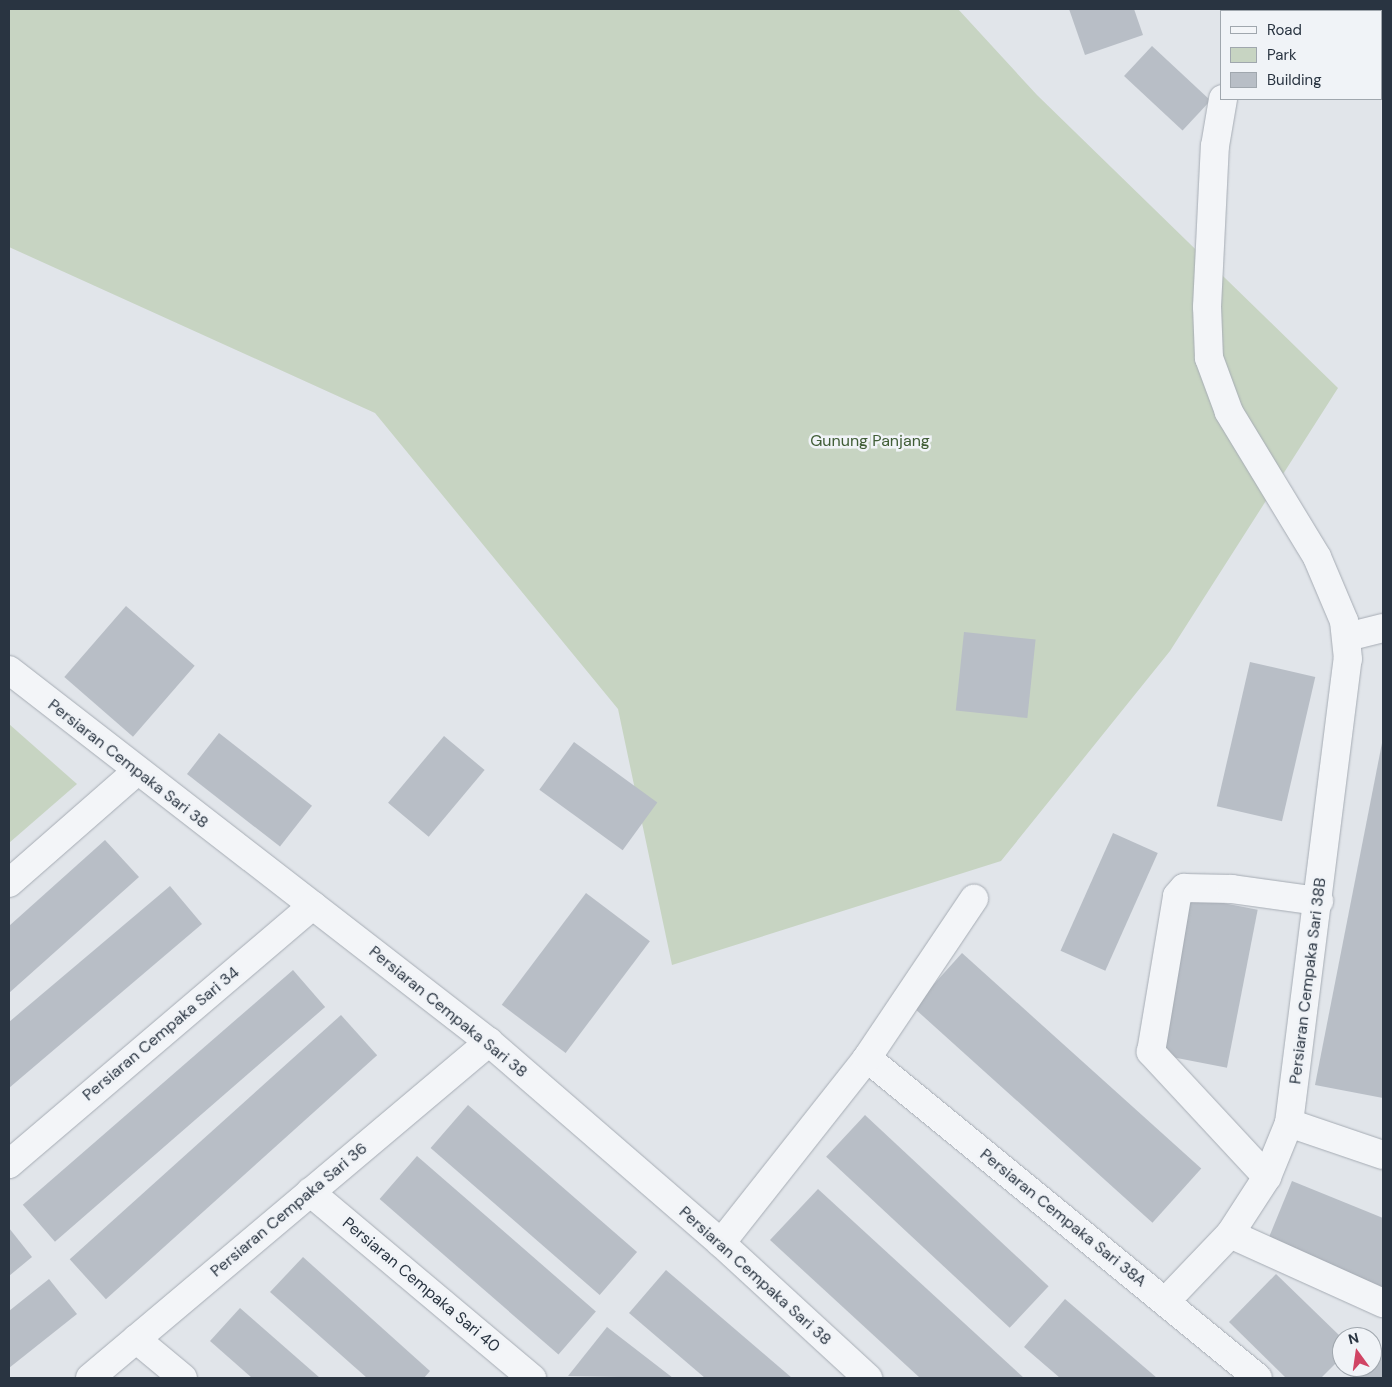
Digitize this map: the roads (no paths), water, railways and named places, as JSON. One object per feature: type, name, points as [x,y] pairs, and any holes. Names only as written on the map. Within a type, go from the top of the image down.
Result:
[{"type":"street","points":[[1223,100],[1214,156],[1207,307],[1209,358],[1229,412],[1317,557],[1345,629],[1383,628]]},
{"type":"street","name":"Persiaran Cempaka Sari 38B","points":[[1166,1301],[1230,1234],[1267,1177],[1289,1123],[1319,901],[1345,629]]},
{"type":"street","name":"Persiaran Cempaka Sari 38","points":[[9,670],[136,772],[313,905],[489,1042],[721,1243],[868,1378]]},
{"type":"street","points":[[9,883],[136,772]]},
{"type":"street","points":[[1267,1177],[1151,1052],[1177,896],[1184,888],[1232,889],[1319,901]]},
{"type":"street","points":[[721,1243],[867,1058],[974,899]]},
{"type":"street","name":"Persiaran Cempaka Sari 34","points":[[9,1164],[313,905]]},
{"type":"street","name":"Persiaran Cempaka Sari 36","points":[[90,1378],[489,1042]]},
{"type":"street","name":"Persiaran Cempaka Sari 38A","points":[[867,1058],[1258,1378]]},
{"type":"street","points":[[1289,1123],[1383,1155]]},
{"type":"street","name":"Persiaran Cempaka Sari 40","points":[[310,1192],[532,1378]]},
{"type":"street","points":[[1230,1234],[1383,1303]]},
{"type":"street","points":[[136,1339],[183,1378]]},
{"type":"park label","name":"Gunung Panjang","points":[[870,441]]}]
